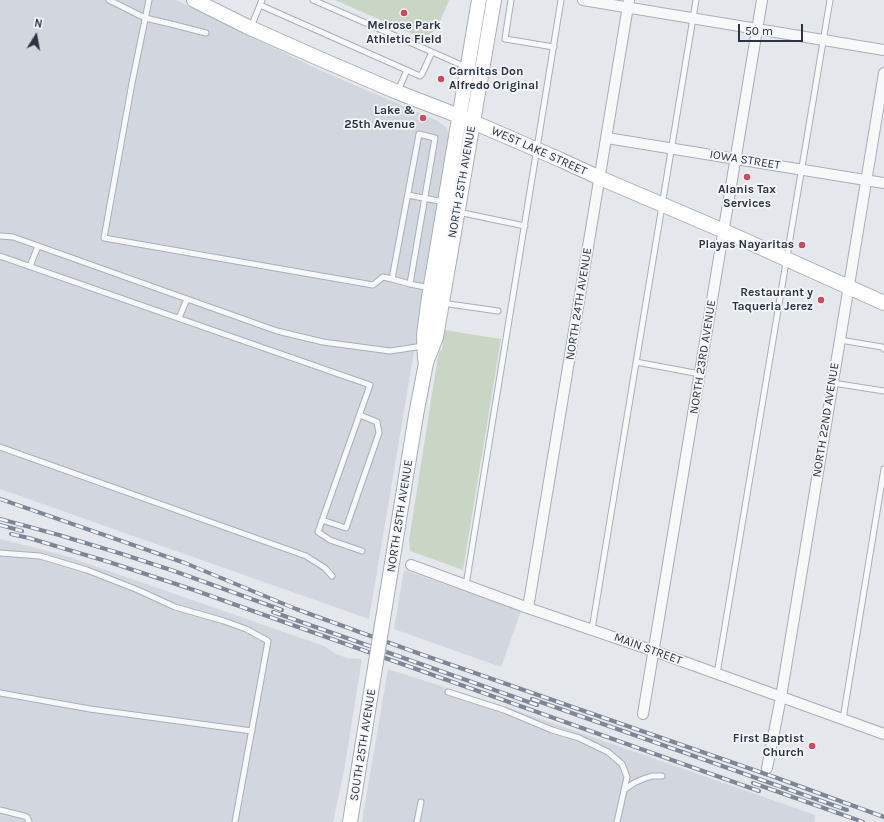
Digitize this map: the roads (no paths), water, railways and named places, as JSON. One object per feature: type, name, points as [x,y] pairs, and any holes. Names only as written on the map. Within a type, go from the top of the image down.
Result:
[{"type":"main road","name":"WEST LAKE STREET","points":[[194,0],[250,28],[397,92],[459,116],[561,160],[884,303]]},
{"type":"main road","name":"NORTH 25TH AVENUE","points":[[426,363],[424,335],[430,288],[479,0]]},
{"type":"main road","name":"NORTH 25TH AVENUE","points":[[375,668],[416,416],[426,363],[436,337],[494,0]]},
{"type":"main road","name":"SOUTH 25TH AVENUE","points":[[350,822],[375,668]]},
{"type":"street","points":[[583,0],[629,4],[693,18],[884,50]]},
{"type":"street","name":"NORTH 23RD AVENUE","points":[[643,714],[762,0]]},
{"type":"street","name":"NORTH 24TH AVENUE","points":[[528,608],[629,4]]},
{"type":"street","name":"NORTH 22ND AVENUE","points":[[766,768],[780,697],[884,72]]},
{"type":"street","name":"IOWA STREET","points":[[607,138],[884,183]]},
{"type":"street","name":"MAIN STREET","points":[[411,565],[884,734]]},
{"type":"lane","points":[[109,0],[145,18],[206,33]]},
{"type":"lane","points":[[149,0],[132,83],[104,238],[373,285],[383,277],[430,288]]},
{"type":"lane","points":[[313,0],[467,68]]},
{"type":"lane","points":[[511,0],[505,38],[554,47]]},
{"type":"lane","points":[[466,585],[562,0]]},
{"type":"lane","points":[[592,629],[696,0]]},
{"type":"lane","points":[[717,674],[830,0]]},
{"type":"lane","points":[[250,28],[261,3],[420,76],[432,52]]},
{"type":"lane","points":[[397,92],[407,70]]},
{"type":"lane","points":[[392,279],[419,134],[435,138],[410,284]]},
{"type":"lane","points":[[408,195],[445,202]]},
{"type":"lane","points":[[457,212],[525,226]]},
{"type":"lane","points":[[0,236],[13,237],[277,331],[323,342],[390,351],[424,346]]},
{"type":"lane","points":[[30,266],[38,246]]},
{"type":"lane","points":[[0,256],[370,385],[318,532],[330,540],[362,551]]},
{"type":"lane","points":[[179,318],[187,299]]},
{"type":"lane","points":[[441,303],[498,311]]},
{"type":"lane","points":[[840,340],[882,347],[884,349]]},
{"type":"lane","points":[[636,362],[700,374]]},
{"type":"lane","points":[[833,383],[884,391]]},
{"type":"lane","points":[[322,520],[346,528],[379,433],[378,422],[360,415]]},
{"type":"lane","points":[[0,447],[306,556],[325,568],[332,576]]},
{"type":"lane","points":[[843,719],[884,469]]},
{"type":"lane","points":[[0,553],[40,556],[87,570],[138,590],[175,607],[246,629],[268,641],[235,822]]},
{"type":"lane","points":[[448,692],[504,710],[552,730],[579,738],[608,752],[622,764],[627,777],[617,822]]},
{"type":"lane","points":[[0,694],[90,709],[252,731]]},
{"type":"lane","points":[[624,790],[643,779],[652,776],[662,776]]},
{"type":"lane","points":[[417,822],[421,802]]},
{"type":"lane","points":[[0,810],[27,817],[29,822]]},
{"type":"railway","points":[[0,499],[185,563],[296,609],[423,655],[777,778],[884,817]]},
{"type":"railway","points":[[0,519],[122,554],[282,610]]},
{"type":"railway","points":[[0,525],[22,531]]},
{"type":"railway","points":[[11,534],[109,562],[194,590],[759,791]]},
{"type":"railway","points":[[273,612],[537,705]]},
{"type":"railway","points":[[532,699],[847,810]]},
{"type":"railway","points":[[753,783],[863,822]]},
{"type":"place","name":"Melrose Park Athletic Field","points":[[404,13]]},
{"type":"place","name":"Carnitas Don Alfredo Original","points":[[441,79]]},
{"type":"place","name":"Lake & 25th Avenue","points":[[423,118]]},
{"type":"place","name":"Alanis Tax Services","points":[[747,177]]},
{"type":"place","name":"Playas Nayaritas","points":[[802,245]]},
{"type":"place","name":"Restaurant y Taqueria Jerez","points":[[821,300]]},
{"type":"place","name":"First Baptist Church","points":[[812,746]]}]
